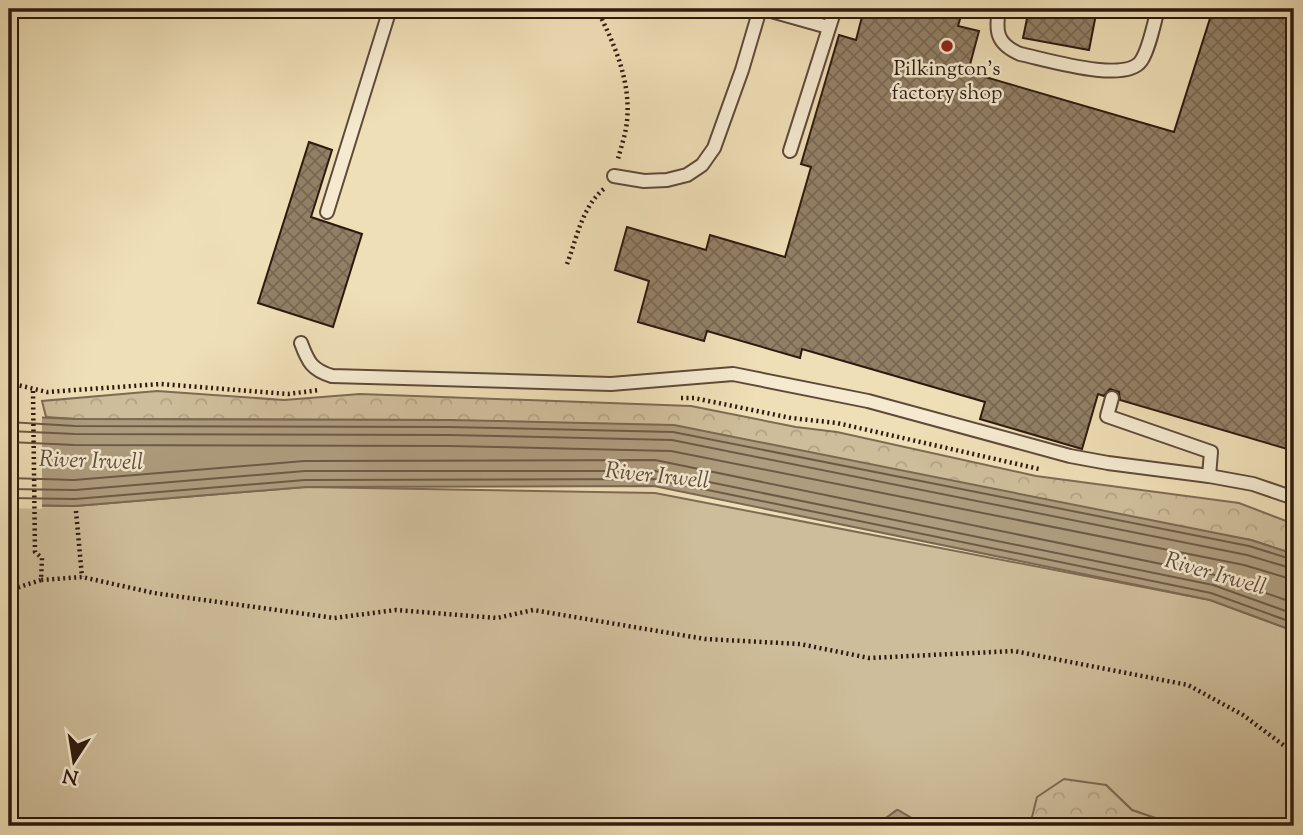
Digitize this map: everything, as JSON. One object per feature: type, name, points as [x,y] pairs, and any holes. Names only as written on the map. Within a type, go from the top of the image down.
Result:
[{"type":"lane","points":[[327,212],[390,9]]},
{"type":"lane","points":[[614,176],[644,181],[667,180],[687,175],[702,165],[714,148],[762,9],[828,27]]},
{"type":"lane","points":[[790,151],[835,9]]},
{"type":"lane","points":[[999,9],[998,33],[1008,49],[1020,54],[1112,71],[1134,68],[1142,60],[1158,9]]},
{"type":"lane","points":[[301,343],[308,363],[317,372],[332,376],[611,384],[733,374],[868,401],[1070,456],[1253,484],[1294,498]]},
{"type":"lane","points":[[1112,398],[1107,416],[1211,452],[1209,476]]},
{"type":"path","points":[[567,264],[587,209],[595,196],[612,183],[627,121],[625,80],[618,53],[597,9]]},
{"type":"path","points":[[9,383],[33,390],[66,391],[161,384],[288,394],[323,390]]},
{"type":"path","points":[[33,390],[35,552],[42,558],[41,580]]},
{"type":"path","points":[[673,399],[694,398],[791,418],[837,423],[1041,469]]},
{"type":"path","points":[[76,511],[82,577]]},
{"type":"path","points":[[9,593],[41,580],[82,577],[154,593],[334,618],[396,610],[496,618],[533,610],[705,639],[800,644],[870,658],[1014,651],[1188,685],[1243,715],[1294,753]]},
{"type":"green space","points":[[157,391],[284,400],[360,394],[691,406],[796,427],[837,432],[1036,476],[1239,503],[1294,524],[1294,554],[1251,540],[450,420],[75,419],[46,417],[42,401]]},
{"type":"green space","points":[[306,487],[655,493],[1210,600],[1294,631],[1294,826],[1174,826],[1132,810],[1106,785],[1032,817],[1037,826],[925,826],[897,810],[875,826],[9,826],[9,505],[75,506]]},
{"type":"green space","points":[[1064,779],[1106,785],[1132,810],[1179,826],[1037,826],[1032,817],[1037,797]]},
{"type":"water","name":"River Irwell","points":[[9,416],[75,419],[450,420],[674,425],[1251,540],[1294,554],[1294,631],[1210,600],[654,486],[306,487],[75,506],[9,505]]},
{"type":"water","points":[[898,810],[925,826],[875,826]]},
{"type":"pier","points":[[9,412],[42,413],[42,509],[9,508]]},
{"type":"building","points":[[864,9],[963,9],[958,26],[979,31],[968,72],[1174,132],[1213,9],[1245,15],[1247,9],[1294,9],[1294,451],[1120,400],[1119,392],[1110,389],[1104,396],[1098,394],[1082,449],[980,419],[985,402],[802,349],[800,358],[707,331],[704,341],[638,322],[649,281],[615,270],[627,227],[706,250],[710,235],[785,257],[811,167],[801,164],[839,35],[856,40]]},
{"type":"building","points":[[1029,9],[1097,9],[1089,50],[1023,38]]},
{"type":"building","points":[[309,142],[332,150],[311,217],[362,234],[333,327],[258,303]]},
{"type":"place","name":"Pilkington's factory shop","points":[[947,46]]}]
